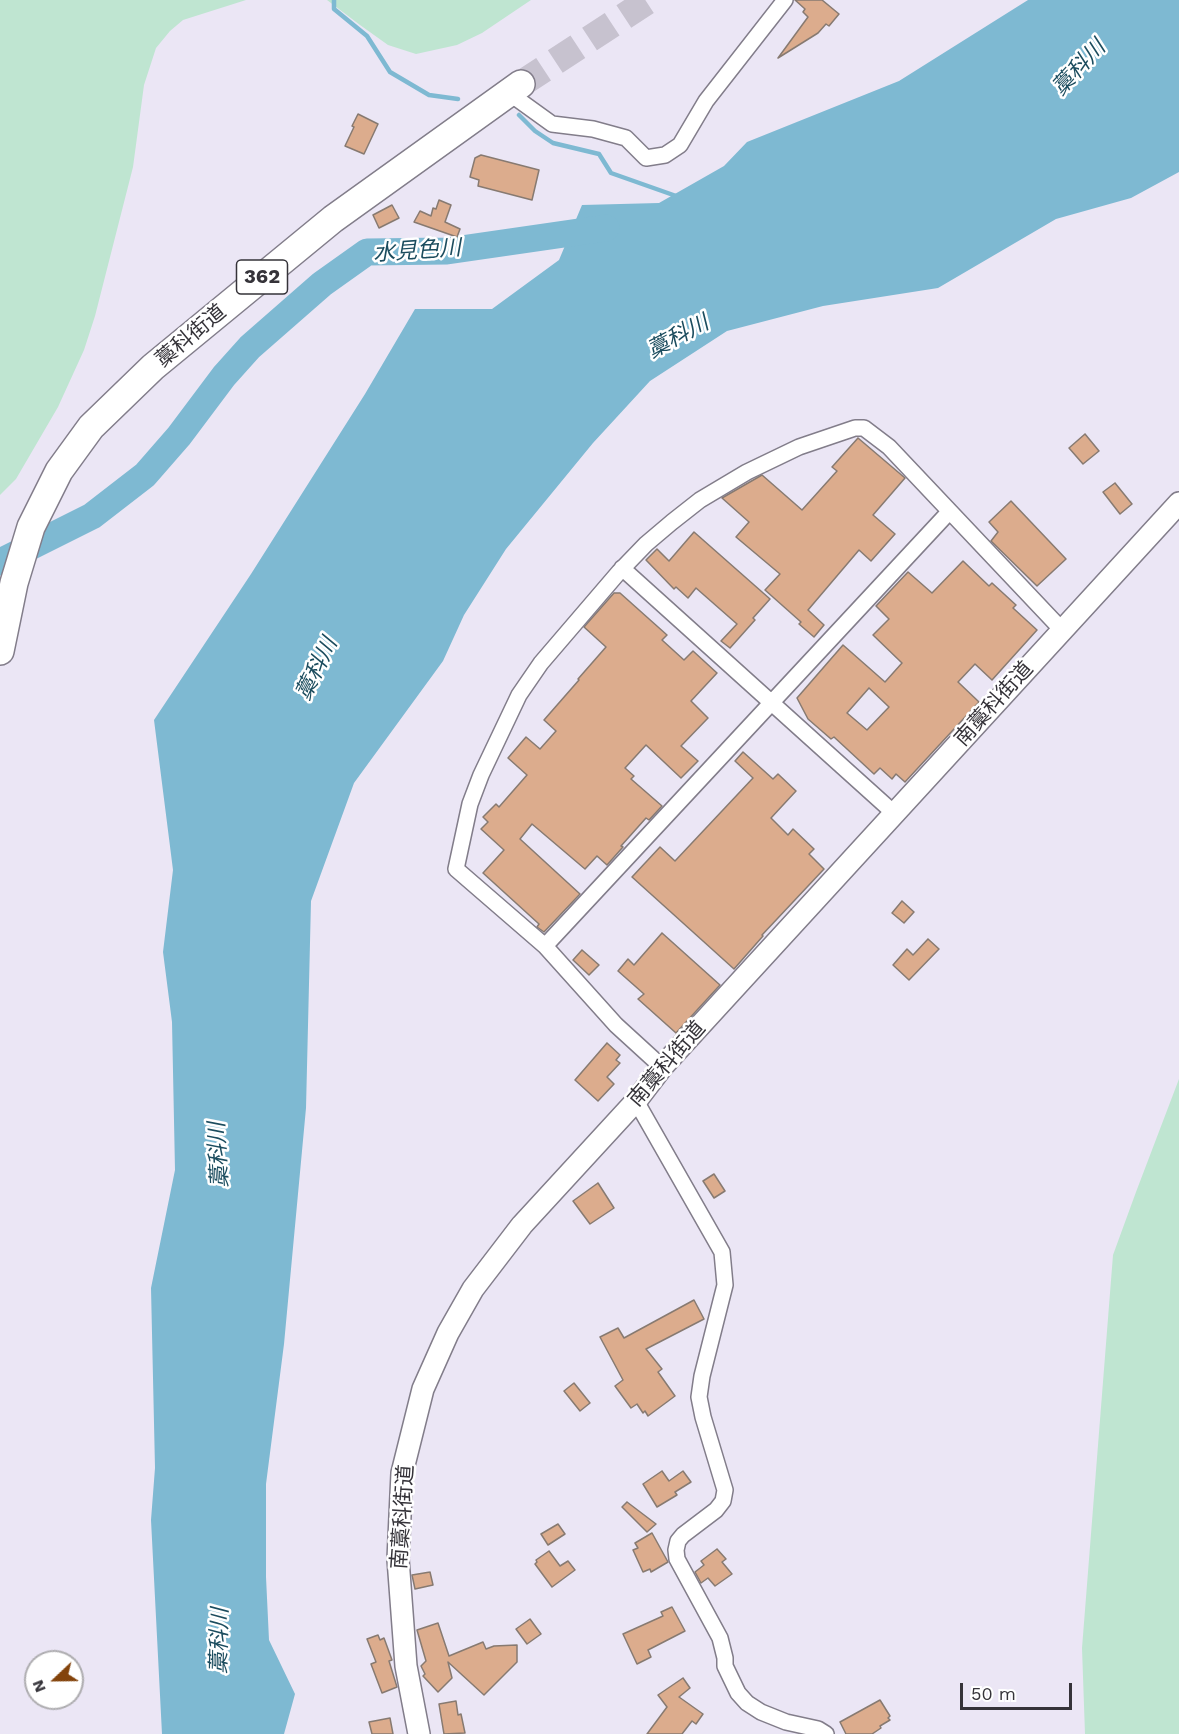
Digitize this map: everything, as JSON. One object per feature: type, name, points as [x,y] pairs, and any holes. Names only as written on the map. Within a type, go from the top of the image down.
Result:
[{"type":"highway","name":"藁科街道","points":[[0,651],[14,583],[28,537],[59,471],[91,427],[153,367],[333,219],[515,88]]},
{"type":"main road","name":"南藁科街道","points":[[419,1734],[406,1666],[398,1559],[402,1473],[423,1389],[448,1333],[473,1289],[522,1225],[636,1101],[662,1067],[1179,503]]},
{"type":"street","points":[[515,88],[552,124],[593,129],[626,138],[646,158],[665,155],[680,145],[706,101],[785,0]]},
{"type":"street","points":[[662,1067],[616,1024],[545,946],[456,869],[470,804],[481,775],[519,696],[541,663],[622,568],[646,544],[700,500],[747,472],[799,447],[855,428],[864,428],[889,447],[1062,630]]},
{"type":"street","points":[[545,946],[949,512]]},
{"type":"street","points":[[622,568],[895,814]]},
{"type":"street","points":[[636,1101],[722,1252],[725,1285],[699,1396],[725,1490],[723,1501],[716,1510],[678,1541],[677,1559],[720,1638],[725,1666],[738,1694],[761,1712],[786,1722],[818,1729],[826,1734]]},
{"type":"green space","points":[[0,0],[246,0],[183,20],[156,48],[144,85],[133,167],[95,316],[84,350],[58,407],[16,479],[0,495]]},
{"type":"green space","points":[[327,0],[531,0],[482,33],[457,45],[416,54],[388,45]]},
{"type":"green space","points":[[1179,1079],[1179,1734],[1085,1734],[1082,1648],[1113,1255]]},
{"type":"water","name":"藁科川","points":[[1028,0],[1179,0],[1179,172],[1131,198],[1056,219],[938,288],[823,306],[727,331],[650,381],[593,443],[506,549],[464,615],[443,661],[354,783],[311,901],[306,1108],[284,1344],[266,1484],[269,1640],[295,1694],[284,1734],[162,1734],[151,1520],[155,1468],[151,1288],[175,1170],[172,1022],[163,952],[173,870],[154,720],[251,574],[365,394],[415,309],[492,309],[559,260],[582,205],[659,203],[724,166],[747,142],[899,81]]},
{"type":"building","points":[[795,0],[822,0],[839,14],[829,26],[826,24],[818,33],[778,58],[808,17],[803,12],[805,9]]},
{"type":"building","points":[[358,114],[378,124],[364,154],[345,146]]},
{"type":"building","points":[[481,155],[539,170],[532,200],[478,186],[479,180],[470,177],[475,158]]},
{"type":"building","points":[[439,200],[451,205],[445,222],[460,229],[457,237],[414,222],[420,211],[431,216]]},
{"type":"building","points":[[392,205],[399,218],[379,228],[373,215]]},
{"type":"building","points":[[1085,434],[1099,451],[1083,464],[1069,448]]},
{"type":"building","points":[[858,438],[905,478],[873,515],[895,534],[871,561],[859,550],[808,610],[824,625],[814,637],[799,624],[801,622],[765,590],[780,574],[736,537],[749,522],[722,498],[762,475],[802,510],[837,471],[832,467]]},
{"type":"building","points":[[1115,483],[1132,504],[1120,514],[1103,492]]},
{"type":"building","points":[[1011,501],[1066,559],[1037,586],[991,541],[998,532],[989,522]]},
{"type":"building","points":[[694,532],[770,599],[730,648],[721,641],[737,624],[696,588],[688,598],[676,587],[674,589],[646,560],[657,549],[669,561]]},
{"type":"building","points":[[963,561],[989,586],[992,583],[1016,605],[1013,608],[1037,630],[992,680],[975,664],[958,682],[979,702],[905,782],[896,774],[892,779],[880,768],[874,774],[834,737],[831,739],[808,719],[797,698],[843,645],[885,682],[902,663],[873,635],[889,619],[876,606],[908,572],[932,593]],"holes":[[[869,688],[889,707],[867,730],[847,713]]]},
{"type":"building","points":[[614,593],[620,593],[667,635],[662,640],[684,660],[693,651],[717,673],[691,701],[708,718],[681,746],[698,761],[681,778],[646,745],[625,768],[634,776],[631,779],[662,806],[649,820],[646,818],[607,865],[597,856],[585,869],[532,824],[520,839],[580,894],[544,932],[537,927],[539,924],[483,873],[504,850],[481,829],[488,822],[483,817],[496,804],[499,807],[527,775],[508,758],[526,737],[540,749],[556,731],[544,720],[606,647],[584,627]]},
{"type":"building","points":[[743,752],[773,779],[778,774],[796,791],[771,818],[788,835],[793,829],[814,849],[809,854],[824,869],[762,935],[734,969],[632,877],[660,847],[675,861],[753,778],[735,761]]},
{"type":"building","points":[[902,901],[914,912],[904,923],[892,913]]},
{"type":"building","points":[[662,933],[720,985],[676,1033],[638,999],[644,994],[618,971],[628,959],[634,965]]},
{"type":"building","points":[[928,939],[939,949],[909,980],[893,965],[907,949],[913,955]]},
{"type":"building","points":[[582,950],[599,965],[589,975],[573,960]]},
{"type":"building","points":[[607,1043],[620,1055],[616,1060],[620,1063],[607,1077],[614,1084],[598,1101],[575,1080]]},
{"type":"building","points":[[714,1174],[725,1191],[714,1198],[703,1181]]},
{"type":"building","points":[[598,1183],[614,1208],[590,1224],[573,1201]]},
{"type":"building","points":[[694,1300],[704,1319],[646,1349],[662,1369],[658,1372],[675,1396],[648,1416],[637,1404],[631,1408],[615,1386],[623,1380],[600,1337],[618,1328],[624,1338]]},
{"type":"building","points":[[574,1383],[590,1403],[580,1411],[564,1391]]},
{"type":"building","points":[[662,1471],[669,1481],[683,1471],[691,1482],[675,1492],[677,1495],[657,1507],[643,1484]]},
{"type":"building","points":[[627,1502],[656,1524],[647,1532],[622,1507]]},
{"type":"building","points":[[558,1524],[565,1534],[548,1545],[541,1534]]},
{"type":"building","points":[[652,1533],[668,1562],[651,1572],[650,1569],[643,1572],[633,1550],[638,1548],[635,1543]]},
{"type":"building","points":[[717,1549],[726,1559],[722,1562],[732,1574],[715,1586],[708,1578],[701,1583],[695,1572],[704,1565],[701,1561]]},
{"type":"building","points":[[549,1551],[560,1566],[568,1561],[575,1570],[552,1587],[535,1564],[536,1560]]},
{"type":"building","points":[[430,1572],[433,1585],[415,1589],[412,1575]]},
{"type":"building","points":[[672,1607],[685,1631],[648,1650],[651,1657],[637,1664],[623,1634],[663,1616],[661,1612]]},
{"type":"building","points":[[530,1619],[541,1634],[527,1644],[516,1629]]},
{"type":"building","points":[[438,1623],[449,1656],[483,1642],[486,1649],[494,1646],[517,1645],[517,1662],[484,1695],[448,1662],[452,1678],[438,1692],[423,1676],[425,1674],[421,1666],[426,1661],[417,1630]]},
{"type":"building","points":[[378,1635],[380,1640],[384,1638],[392,1660],[389,1661],[397,1687],[382,1693],[371,1664],[376,1662],[367,1639]]},
{"type":"building","points":[[683,1678],[690,1688],[679,1697],[703,1714],[696,1724],[692,1721],[682,1734],[647,1734],[667,1707],[658,1695]]},
{"type":"building","points":[[880,1700],[890,1720],[872,1734],[846,1734],[840,1722]]},
{"type":"building","points":[[456,1701],[458,1715],[461,1714],[465,1733],[444,1734],[439,1704]]},
{"type":"building","points":[[390,1718],[393,1734],[372,1734],[369,1722]]},
{"type":"waterway","points":[[334,0],[334,9],[367,36],[390,72],[429,95],[458,99]]},
{"type":"waterway","points":[[519,115],[535,131],[553,143],[599,154],[611,173],[679,197]]},
{"type":"waterway","name":"水見色川","points":[[0,562],[92,516],[145,475],[250,347],[322,284],[367,252],[447,251],[606,228]]},
{"type":"tunnel","points":[[521,84],[649,0]]}]
